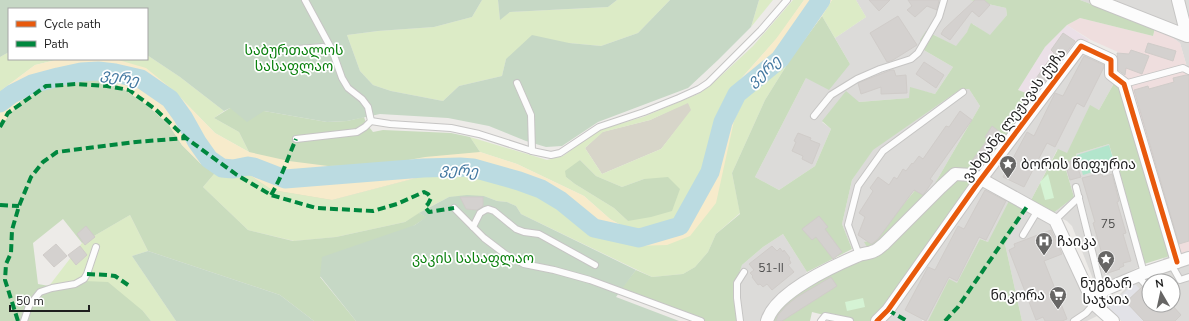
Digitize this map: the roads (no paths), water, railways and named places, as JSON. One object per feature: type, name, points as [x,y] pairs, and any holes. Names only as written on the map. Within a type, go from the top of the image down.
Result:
[{"type":"street","points":[[1096,0],[1188,36]]},
{"type":"street","points":[[1178,0],[1188,36]]},
{"type":"street","name":"ვახტანგ ლეჟავას ქუჩა","points":[[877,321],[888,310],[981,179],[1081,46],[1111,60],[1112,74],[1124,84],[1174,263]]},
{"type":"street","points":[[767,321],[769,314],[779,302],[800,285],[823,271],[859,255],[875,251],[884,244],[955,174],[972,175],[981,179],[1056,220],[1094,304],[1113,321]]},
{"type":"street","points":[[1151,273],[1189,258]]},
{"type":"street","points":[[1094,304],[1104,290],[1141,277]]},
{"type":"lane","points":[[296,139],[357,132],[365,127],[370,121],[368,106],[348,88],[342,78],[332,50],[305,0]]},
{"type":"lane","points":[[370,121],[390,124],[451,128],[479,134],[532,151],[551,155],[560,153],[599,127],[644,112],[699,89],[708,83],[761,30],[787,0]]},
{"type":"lane","points":[[814,116],[831,95],[857,79],[880,69],[911,59],[915,56],[939,17],[944,0]]},
{"type":"lane","points":[[272,51],[323,47],[332,50]]},
{"type":"lane","points":[[1124,84],[1183,68],[1189,71]]},
{"type":"lane","points":[[517,83],[531,115],[532,151]]},
{"type":"lane","points":[[859,255],[848,225],[858,186],[883,151],[963,92]]},
{"type":"lane","points":[[1116,172],[1141,273]]},
{"type":"lane","points":[[1076,187],[1100,283],[1104,290]]},
{"type":"lane","points":[[1056,220],[1079,197]]},
{"type":"lane","points":[[454,208],[484,238],[506,254],[524,264],[554,270],[590,280],[701,321]]},
{"type":"lane","points":[[473,227],[480,213],[488,209],[494,211],[516,229],[524,232],[539,234],[595,265]]},
{"type":"lane","points":[[1023,235],[1038,210]]},
{"type":"lane","points":[[24,321],[29,306],[40,292],[52,288],[76,284],[84,279],[96,247]]},
{"type":"lane","points":[[1174,263],[1180,280],[1189,277]]},
{"type":"lane","points":[[740,321],[737,284],[744,272]]},
{"type":"lane","points":[[1074,321],[1086,313],[1094,304]]},
{"type":"lane","points":[[821,321],[825,316],[850,321]]},
{"type":"waterway","name":"ვერე","points":[[0,103],[12,94],[32,84],[58,77],[81,72],[98,71],[115,73],[141,79],[170,99],[209,159],[222,168],[233,169],[248,166],[254,167],[285,179],[423,168],[473,168],[541,189],[561,201],[594,228],[639,238],[680,226],[710,172],[723,122],[737,94],[780,59],[821,0]]},
{"type":"place","name":"ბორის წიფურია","points":[[1008,179]]},
{"type":"place","name":"ჩაიკა","points":[[1044,256]]},
{"type":"place","name":"ნუგზარ საჯაია","points":[[1106,274]]},
{"type":"place","name":"ნიკორა","points":[[1058,310]]},
{"type":"park label","name":"საბურთალოს სასაფლაო","points":[[294,58]]},
{"type":"park label","name":"ვაკის სასაფლაო","points":[[473,258]]}]
